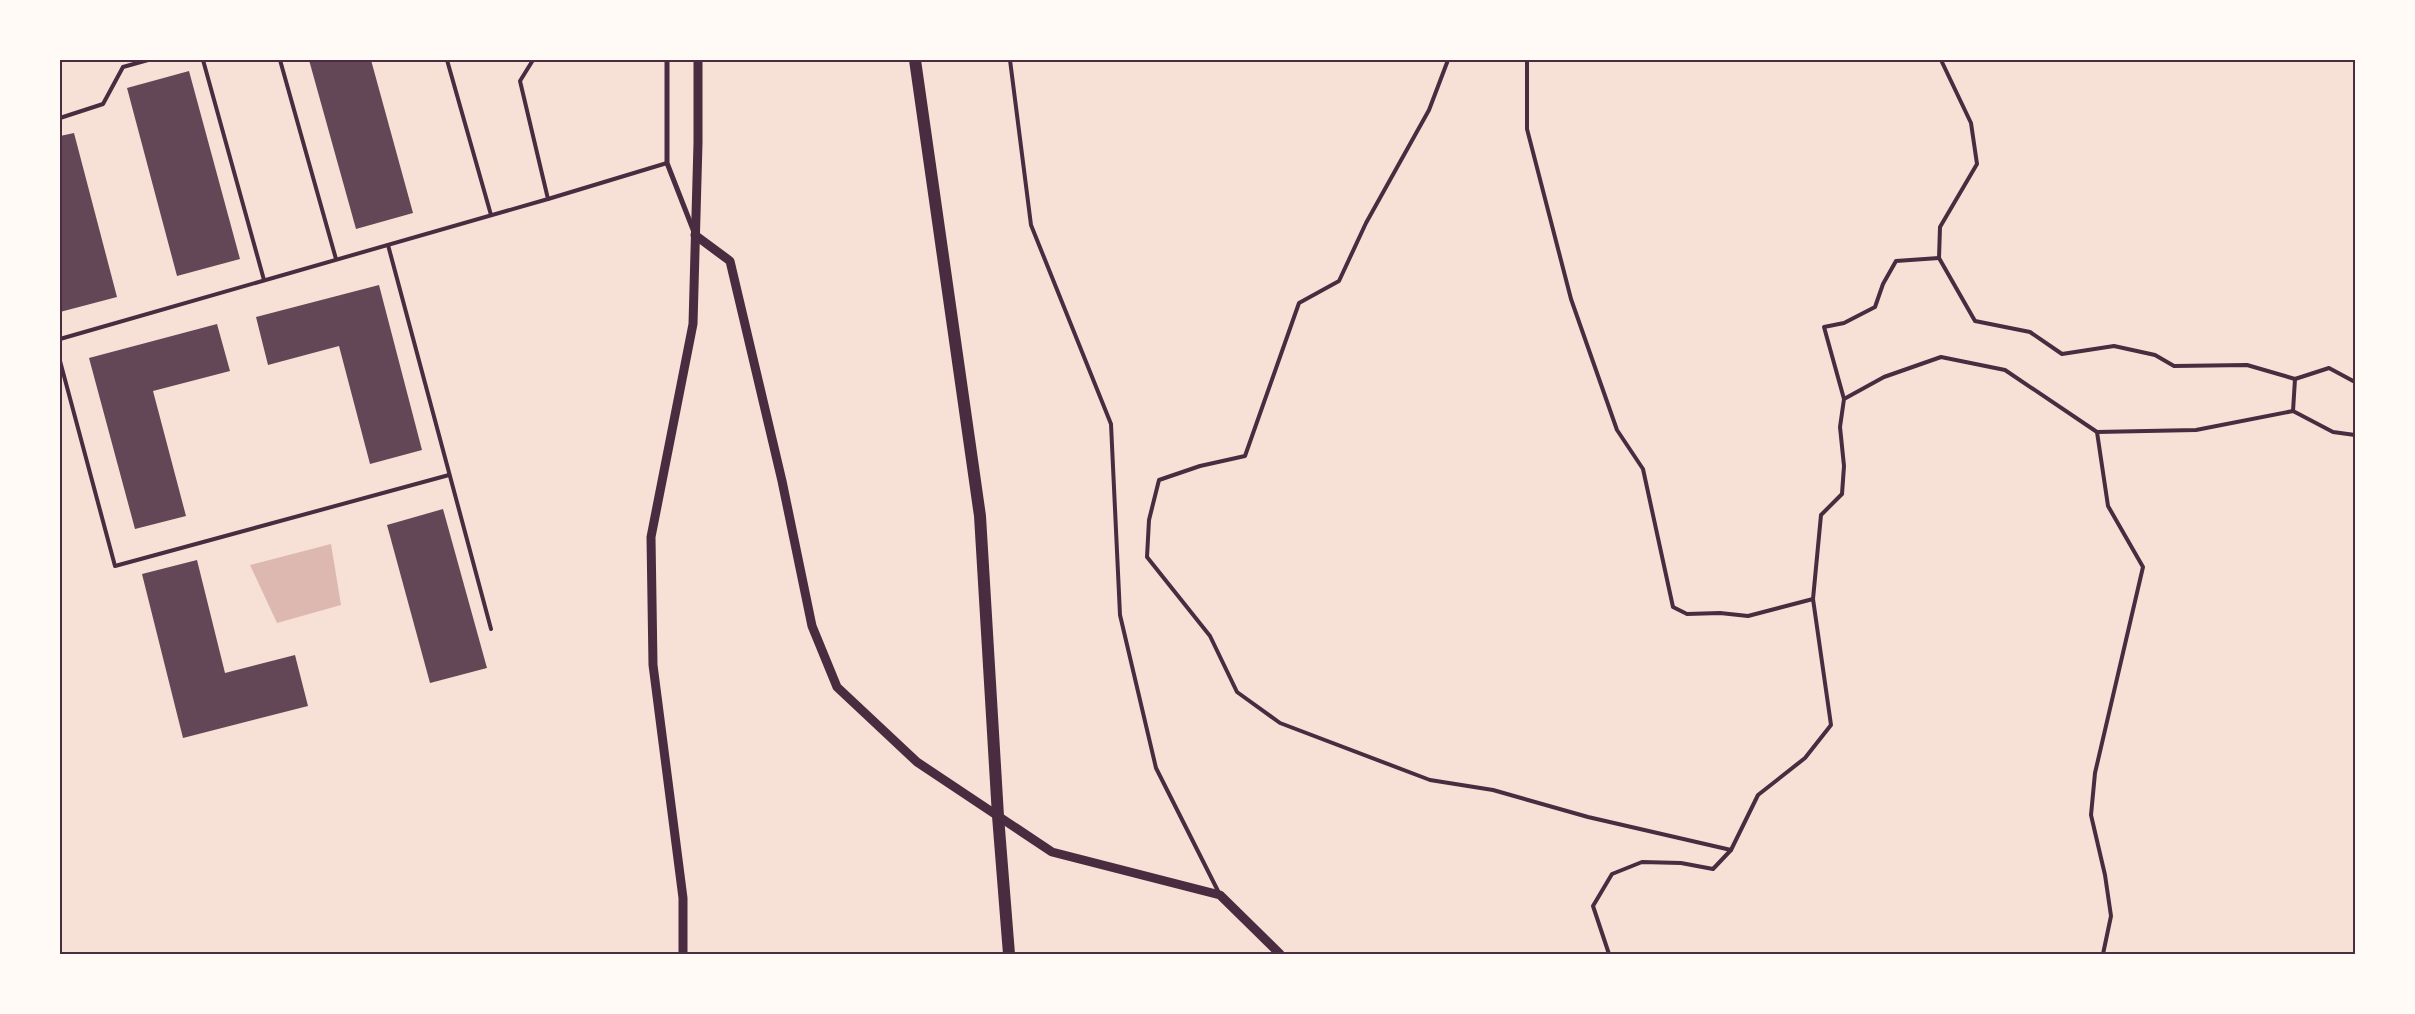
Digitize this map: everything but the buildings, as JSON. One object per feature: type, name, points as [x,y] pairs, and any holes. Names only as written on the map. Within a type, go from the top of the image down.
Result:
[{"type":"main road","points":[[915,60],[980,516],[998,816],[1009,954]]},
{"type":"street","points":[[667,60],[667,163],[695,235],[730,261],[782,481],[812,626],[837,686],[917,762],[1052,852],[1220,895],[1280,954]]},
{"type":"street","points":[[683,954],[683,898],[653,665],[651,537],[694,324],[698,60]]},
{"type":"lane","points":[[60,118],[103,104],[123,67],[148,60]]},
{"type":"lane","points":[[203,60],[264,280]]},
{"type":"lane","points":[[280,60],[336,260]]},
{"type":"lane","points":[[447,60],[491,215]]},
{"type":"lane","points":[[533,60],[520,81],[548,199]]},
{"type":"lane","points":[[1010,60],[1031,225],[1111,424],[1120,615],[1156,768],[1220,895]]},
{"type":"lane","points":[[1448,60],[1429,110],[1366,223],[1339,281],[1299,303],[1245,456],[1200,466],[1159,480],[1149,520],[1147,557],[1210,636],[1237,692],[1280,723],[1430,780],[1493,790],[1588,818],[1731,850]]},
{"type":"lane","points":[[1527,60],[1526,129],[1571,299],[1617,430],[1643,469],[1673,608],[1687,614],[1720,613],[1748,616],[1813,600]]},
{"type":"lane","points":[[1941,60],[1972,123],[1978,164],[1940,227],[1939,258],[1975,321],[2030,332],[2062,354],[2114,346],[2155,356],[2174,366],[2247,364],[2295,379],[2329,368],[2355,382]]},
{"type":"lane","points":[[60,339],[667,163]]},
{"type":"lane","points":[[388,245],[491,630]]},
{"type":"lane","points":[[1609,954],[1593,906],[1612,874],[1642,862],[1681,863],[1713,869],[1731,850],[1758,795],[1806,758],[1831,725],[1813,600],[1821,515],[1842,494],[1844,466],[1840,427],[1844,399],[1824,326],[1844,323],[1875,307],[1882,284],[1896,261],[1939,258]]},
{"type":"lane","points":[[1844,399],[1884,376],[1941,357],[2006,370],[2097,432],[2196,430],[2293,411],[2333,432],[2355,435]]},
{"type":"lane","points":[[60,361],[115,566],[449,475]]},
{"type":"lane","points":[[2293,411],[2295,379]]},
{"type":"lane","points":[[2097,432],[2108,506],[2143,567],[2095,773],[2091,815],[2105,875],[2111,916],[2103,954]]},
{"type":"shaded area","points":[[331,544],[341,605],[277,623],[250,565]]}]
